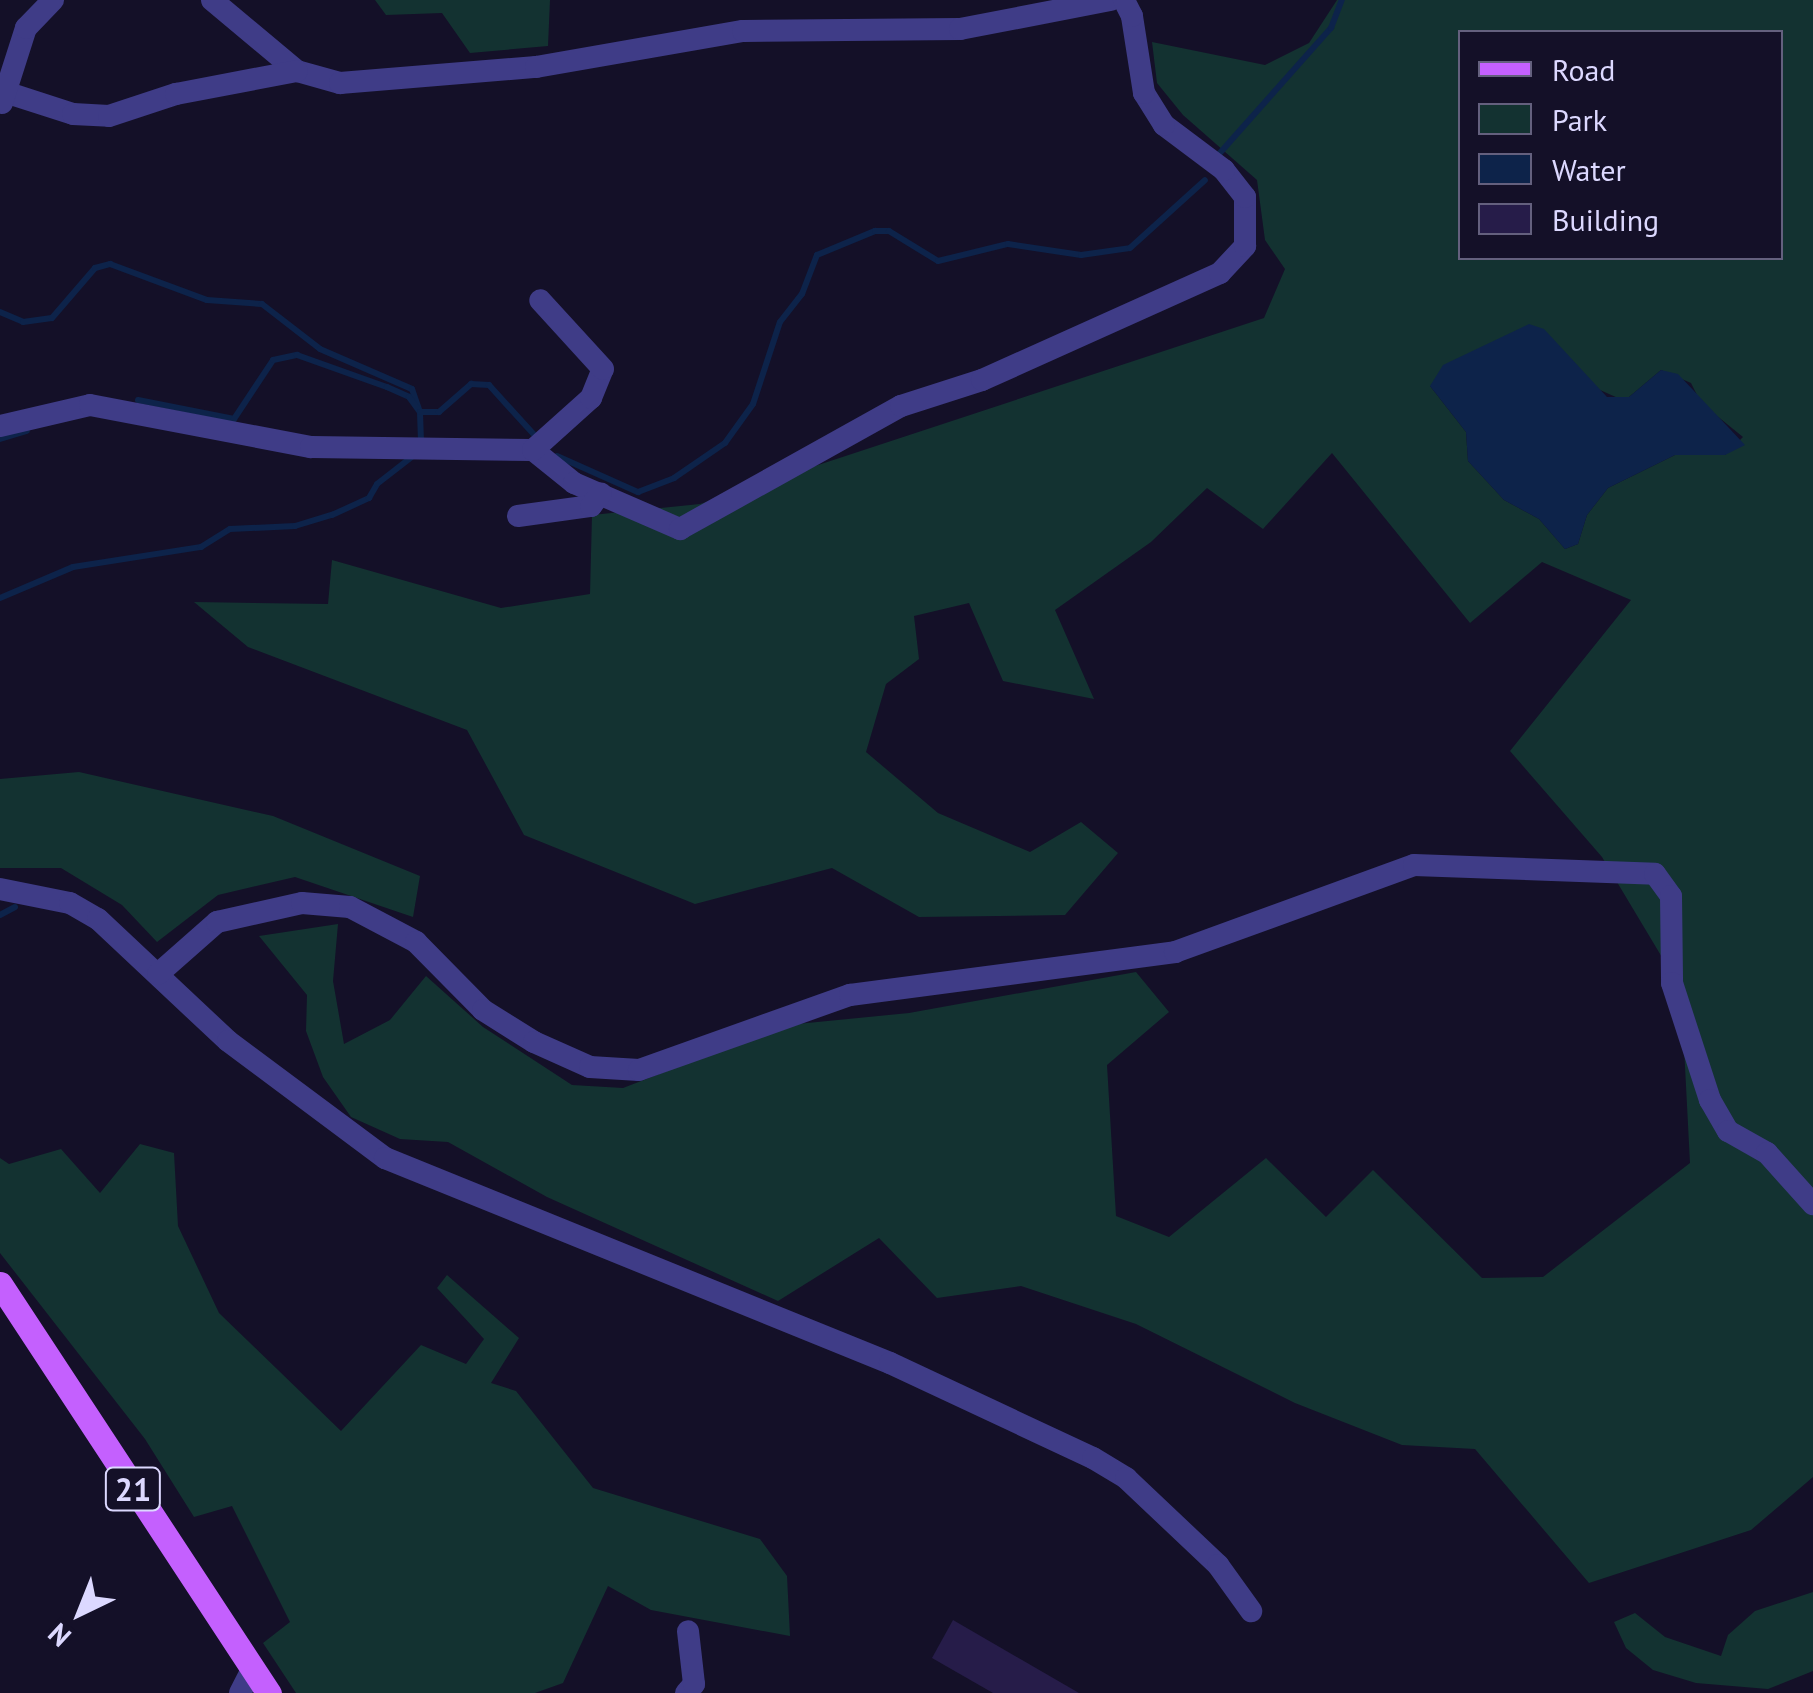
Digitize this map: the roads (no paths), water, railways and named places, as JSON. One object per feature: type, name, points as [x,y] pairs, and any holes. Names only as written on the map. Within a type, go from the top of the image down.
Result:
[{"type":"main road","name":"21","points":[[0,1284],[245,1682],[269,1693]]},
{"type":"street","points":[[53,0],[26,28],[4,99],[73,114],[109,116],[176,94],[297,71]]},
{"type":"street","points":[[212,0],[297,71],[340,83],[536,67],[744,31],[960,30],[1110,0]]},
{"type":"street","points":[[540,445],[574,483],[680,530],[902,406],[982,380],[1220,272],[1245,246],[1245,197],[1224,170],[1164,125],[1144,94],[1132,16],[1124,0]]},
{"type":"street","points":[[0,426],[90,404],[311,447],[418,451],[540,445],[591,398],[603,369],[540,300]]},
{"type":"street","points":[[518,516],[591,506],[601,493]]},
{"type":"street","points":[[158,974],[218,922],[250,911],[302,903],[350,908],[416,942],[483,1010],[534,1042],[590,1066],[639,1070],[850,995],[1175,952],[1414,865],[1655,874],[1671,896],[1672,983],[1710,1100],[1728,1131],[1767,1153],[1813,1204]]},
{"type":"street","points":[[0,889],[70,903],[125,940],[228,1041],[385,1158],[890,1363],[1093,1458],[1126,1478],[1218,1565],[1251,1611]]},
{"type":"street","points":[[686,1693],[694,1684],[688,1631]]},
{"type":"water","points":[[1529,324],[1544,329],[1607,397],[1629,397],[1661,370],[1678,374],[1745,445],[1725,455],[1675,455],[1608,488],[1587,515],[1578,544],[1565,549],[1539,519],[1504,500],[1468,461],[1466,432],[1430,386],[1443,365]]},
{"type":"waterway","points":[[1219,154],[1331,28],[1342,0]]},
{"type":"waterway","points":[[557,456],[638,492],[674,478],[725,443],[753,404],[780,322],[802,294],[817,255],[875,231],[889,231],[938,261],[1008,244],[1081,255],[1130,248],[1205,180]]},
{"type":"waterway","points":[[0,312],[23,322],[52,318],[95,268],[110,264],[207,300],[262,304],[320,349],[412,389],[420,412]]},
{"type":"waterway","points":[[138,400],[234,419],[273,360],[297,355],[409,397],[419,411]]},
{"type":"waterway","points":[[421,441],[420,412],[439,412],[471,384],[489,385],[537,438]]},
{"type":"waterway","points":[[0,439],[27,431]]},
{"type":"waterway","points":[[0,598],[73,567],[201,547],[230,529],[295,526],[332,515],[369,498],[377,484],[417,453]]},
{"type":"waterway","points":[[0,915],[15,907]]}]
